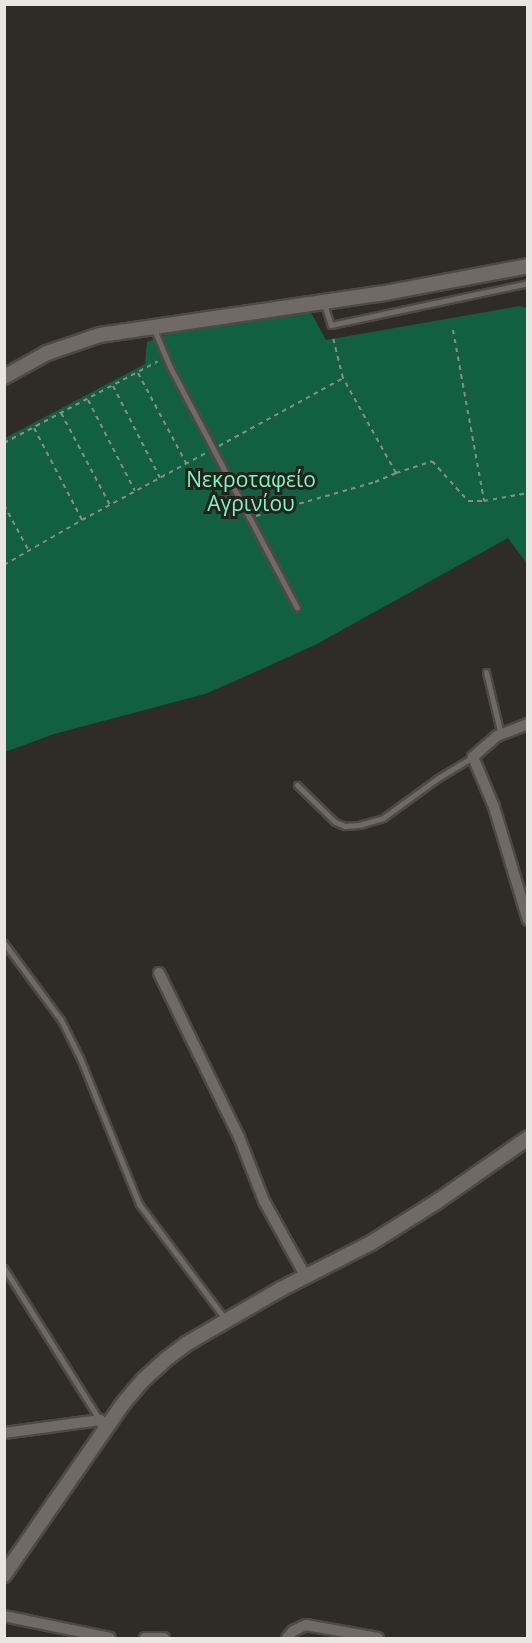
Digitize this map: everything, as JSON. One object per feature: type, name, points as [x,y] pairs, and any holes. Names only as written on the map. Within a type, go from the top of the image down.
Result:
[{"type":"street","points":[[4,377],[47,352],[72,342],[152,326],[323,303],[528,266]]},
{"type":"street","points":[[528,724],[501,735],[473,757],[494,807],[528,920]]},
{"type":"street","points":[[159,973],[239,1137],[264,1201],[306,1277]]},
{"type":"street","points":[[4,1575],[103,1425],[142,1381],[186,1344],[226,1320],[371,1243],[528,1138]]},
{"type":"street","points":[[4,1433],[103,1425]]},
{"type":"street","points":[[4,1616],[110,1638]]},
{"type":"street","points":[[287,1638],[293,1630],[306,1625],[378,1638]]},
{"type":"street","points":[[145,1638],[164,1638]]},
{"type":"lane","points":[[323,303],[331,325],[528,283]]},
{"type":"lane","points":[[152,326],[297,608]]},
{"type":"lane","points":[[486,672],[501,735]]},
{"type":"lane","points":[[297,785],[335,822],[345,826],[359,825],[383,818],[438,778],[473,757]]},
{"type":"lane","points":[[4,943],[61,1020],[80,1058],[139,1204],[226,1320]]},
{"type":"lane","points":[[4,1268],[103,1425]]},
{"type":"path","points":[[331,325],[343,378],[396,473]]},
{"type":"path","points":[[453,330],[484,501]]},
{"type":"path","points":[[4,443],[166,357]]},
{"type":"path","points":[[137,372],[186,463]]},
{"type":"path","points":[[4,565],[343,378]]},
{"type":"path","points":[[113,386],[160,478]]},
{"type":"path","points":[[87,399],[135,491]]},
{"type":"path","points":[[61,413],[110,506]]},
{"type":"path","points":[[34,428],[82,520]]},
{"type":"path","points":[[249,517],[375,482],[432,461],[468,501],[484,501],[528,493]]},
{"type":"path","points":[[4,505],[29,551]]},
{"type":"green space","name":"Νεκροταφείο Αγρινίου","points":[[520,306],[527,308],[527,564],[508,538],[315,645],[205,694],[54,734],[5,752],[5,438],[145,364],[147,342],[167,334],[239,320],[310,311],[326,340]]}]
